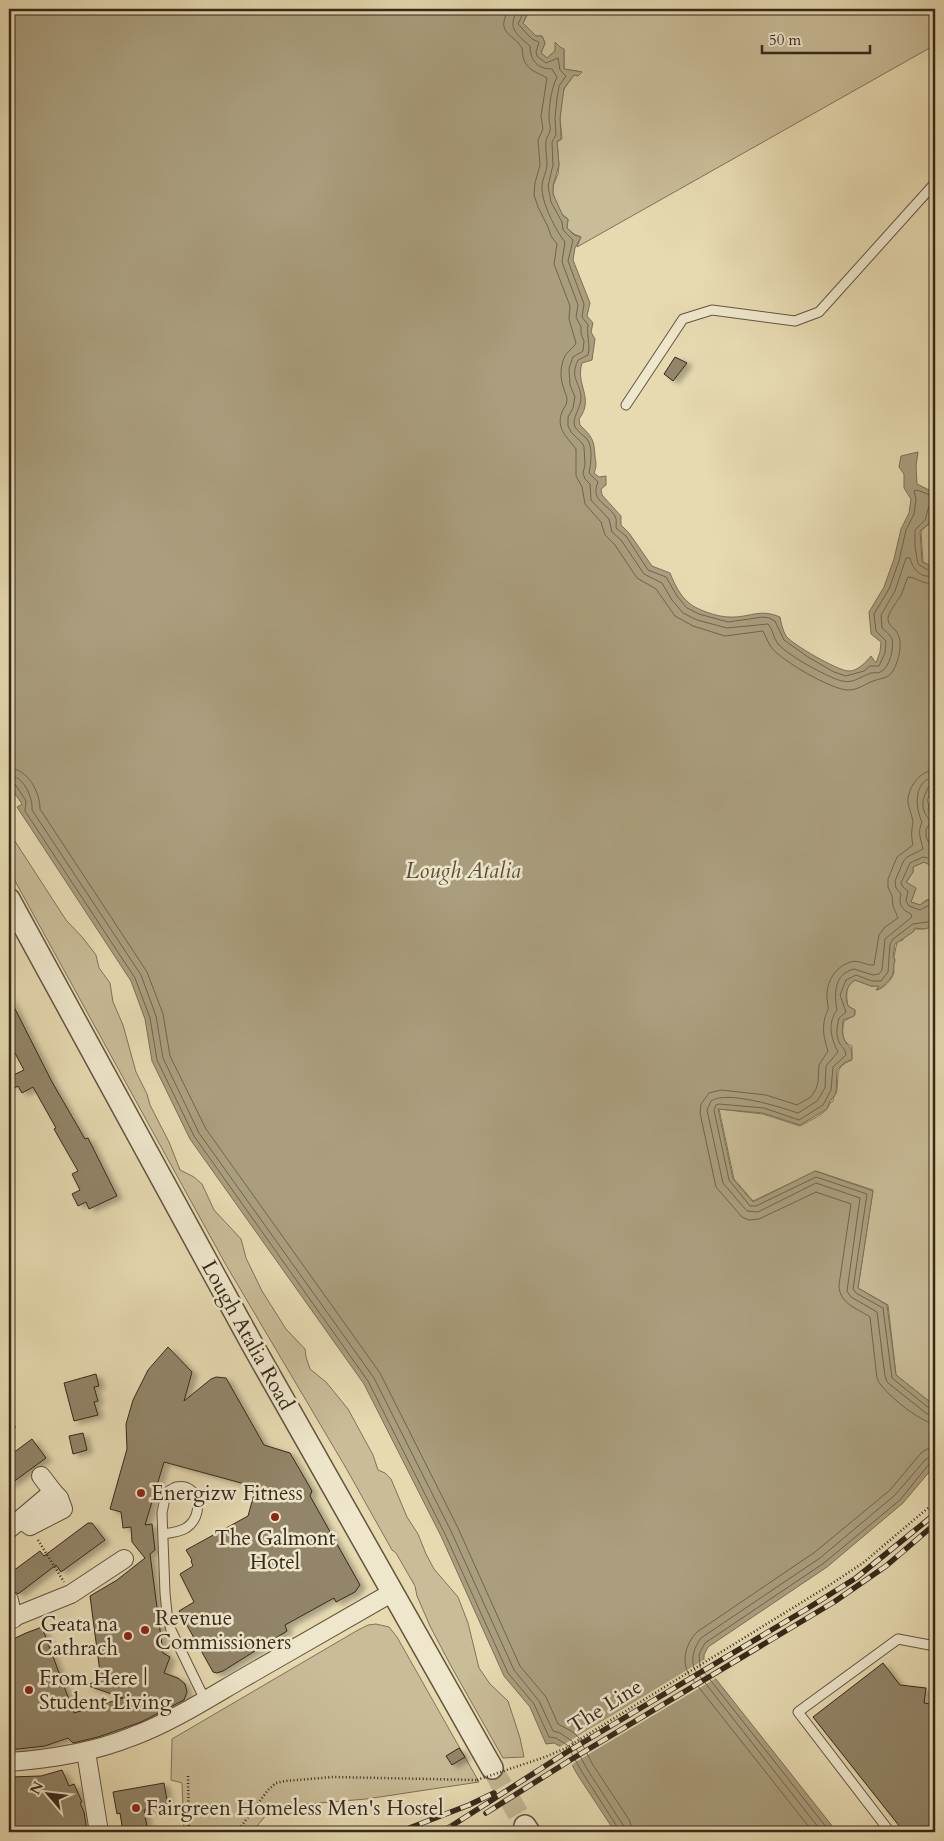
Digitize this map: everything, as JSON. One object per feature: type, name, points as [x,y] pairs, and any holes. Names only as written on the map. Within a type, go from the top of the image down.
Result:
[{"type":"street","name":"Lough Atalia Road","points":[[9,899],[252,1344],[393,1592],[484,1774]]},
{"type":"street","points":[[20,1525],[38,1503],[54,1493],[41,1476]]},
{"type":"street","points":[[9,1600],[11,1619],[71,1594],[124,1559]]},
{"type":"street","points":[[9,1762],[46,1760],[86,1752],[143,1732],[205,1700],[393,1592]]},
{"type":"street","points":[[86,1752],[96,1779],[99,1832]]},
{"type":"lane","points":[[626,405],[683,319],[712,310],[795,321],[819,312],[935,182]]},
{"type":"lane","points":[[163,1534],[186,1528],[193,1521],[198,1512],[199,1504],[195,1494],[185,1488],[176,1487],[166,1493],[162,1513],[165,1593],[171,1630],[205,1700]]},
{"type":"lane","points":[[890,1832],[798,1712],[898,1639],[935,1646]]},
{"type":"path","points":[[9,800],[9,806]]},
{"type":"path","points":[[9,1431],[17,1425]]},
{"type":"path","name":"The Line","points":[[237,1832],[268,1790],[276,1783],[333,1777],[484,1774],[546,1758],[566,1748],[863,1563],[935,1502]]},
{"type":"path","points":[[20,1525],[71,1594]]},
{"type":"path","points":[[188,1776],[189,1832]]},
{"type":"shaded area","points":[[528,9],[935,9],[935,45],[577,247],[581,237],[567,228],[568,219],[561,213],[553,194],[553,186],[558,174],[559,165],[557,142],[562,139],[560,118],[564,89],[574,75],[578,76],[582,72],[564,69],[564,49],[560,48],[556,43],[555,51],[547,58],[541,53],[545,43],[542,36],[536,36],[523,23],[530,10]]},
{"type":"shaded area","points":[[935,506],[935,561],[929,565],[923,562],[921,531],[930,523]]},
{"type":"shaded area","points":[[9,832],[66,920],[96,955],[99,968],[110,983],[113,1002],[123,1025],[136,1072],[180,1170],[194,1177],[202,1184],[214,1210],[241,1239],[246,1258],[262,1291],[286,1329],[305,1349],[310,1369],[326,1382],[348,1409],[373,1455],[378,1470],[385,1473],[391,1479],[407,1517],[418,1534],[434,1569],[458,1597],[468,1623],[479,1668],[490,1684],[508,1701],[524,1757],[503,1758],[430,1626],[417,1596],[415,1586],[396,1553],[392,1550],[346,1468],[226,1265],[9,870]]},
{"type":"shaded area","points":[[924,862],[930,865],[935,863],[935,899],[926,900],[920,905],[911,902],[916,888],[906,883],[913,872],[913,867]]},
{"type":"shaded area","points":[[935,926],[935,1406],[896,1375],[888,1305],[858,1288],[873,1190],[816,1171],[753,1201],[734,1179],[719,1109],[763,1114],[800,1126],[822,1114],[833,1101],[837,1090],[840,1068],[852,1060],[852,1046],[844,1039],[843,1032],[844,1021],[855,1015],[855,1010],[848,1006],[847,995],[849,985],[855,980],[871,986],[879,986],[877,990],[882,988],[890,981],[894,972],[897,942],[903,940],[904,937],[915,929]]},
{"type":"shaded area","points":[[376,1624],[389,1627],[397,1637],[479,1782],[366,1799],[273,1807],[252,1832],[184,1832],[182,1783],[171,1780],[172,1739],[358,1630],[368,1625]]},
{"type":"water","name":"Lough Atalia","points":[[9,9],[529,10],[523,23],[536,36],[542,36],[545,43],[541,53],[547,58],[555,51],[555,42],[564,49],[564,69],[582,72],[578,76],[574,75],[564,88],[560,118],[561,139],[557,141],[559,165],[553,186],[553,194],[563,216],[568,219],[567,228],[574,235],[581,237],[575,248],[573,260],[590,303],[587,316],[593,323],[591,332],[595,339],[592,360],[582,363],[581,378],[585,404],[579,419],[580,425],[593,442],[596,464],[594,473],[599,477],[606,476],[606,485],[601,489],[602,495],[621,516],[621,525],[629,533],[652,566],[670,573],[683,597],[697,608],[724,617],[760,613],[773,614],[780,617],[785,634],[790,640],[842,670],[855,670],[871,656],[876,663],[881,642],[871,634],[869,612],[884,587],[894,559],[901,529],[909,513],[911,499],[904,488],[904,474],[899,467],[901,456],[918,452],[916,466],[917,484],[935,493],[931,519],[920,531],[922,562],[929,565],[935,562],[935,785],[927,800],[928,810],[935,820],[934,828],[930,831],[933,845],[935,845],[933,850],[935,863],[930,865],[924,862],[913,867],[913,872],[906,882],[916,888],[911,902],[920,905],[935,899],[935,926],[924,929],[915,928],[913,932],[895,944],[893,973],[889,980],[881,987],[876,990],[879,986],[871,986],[855,980],[849,985],[846,995],[847,1002],[848,1006],[855,1010],[854,1016],[843,1020],[842,1032],[845,1042],[851,1048],[852,1059],[844,1063],[837,1070],[836,1093],[827,1109],[800,1125],[763,1113],[718,1109],[733,1179],[753,1202],[815,1171],[873,1191],[858,1288],[887,1305],[896,1375],[935,1406],[935,1465],[903,1503],[827,1567],[708,1647],[704,1655],[704,1664],[837,1832],[615,1832],[577,1774],[563,1748],[554,1743],[546,1744],[530,1707],[504,1676],[441,1536],[364,1384],[190,1139],[152,1061],[145,1019],[131,981],[17,807],[22,804],[9,785]]},
{"type":"pier","points":[[707,1658],[706,1663],[718,1677],[574,1763],[571,1767],[558,1748]]},
{"type":"building","points":[[675,357],[687,363],[673,381],[664,374]]},
{"type":"building","points":[[9,997],[52,1082],[85,1139],[88,1138],[117,1196],[89,1209],[86,1202],[78,1206],[72,1194],[80,1190],[72,1174],[78,1171],[33,1087],[22,1093],[18,1086],[15,1088],[9,1077],[24,1070],[9,1042]]},
{"type":"building","points":[[168,1347],[192,1372],[184,1401],[211,1379],[216,1377],[226,1378],[264,1445],[290,1453],[312,1491],[310,1496],[360,1585],[355,1592],[336,1602],[334,1598],[285,1625],[287,1631],[223,1671],[213,1672],[179,1611],[194,1602],[180,1574],[193,1566],[186,1550],[248,1516],[256,1487],[164,1462],[145,1525],[152,1524],[155,1550],[150,1554],[163,1653],[170,1657],[164,1673],[178,1678],[185,1684],[187,1692],[184,1700],[141,1722],[98,1737],[73,1743],[68,1738],[45,1746],[9,1750],[9,1641],[26,1633],[42,1627],[74,1713],[123,1698],[86,1685],[101,1680],[90,1596],[117,1580],[145,1558],[132,1542],[131,1527],[123,1528],[121,1512],[110,1509],[127,1449],[126,1424],[133,1400],[148,1370]]},
{"type":"building","points":[[96,1374],[99,1386],[94,1387],[98,1401],[94,1402],[98,1415],[74,1421],[64,1383]]},
{"type":"building","points":[[83,1433],[87,1450],[73,1454],[69,1436]]},
{"type":"building","points":[[32,1439],[46,1458],[9,1485],[9,1456]]},
{"type":"building","points":[[88,1523],[92,1523],[105,1540],[61,1572],[56,1565],[18,1594],[14,1591],[9,1584],[9,1574],[40,1551],[44,1556]]},
{"type":"building","points":[[883,1663],[900,1685],[926,1688],[924,1703],[935,1705],[935,1832],[904,1832],[813,1717]]},
{"type":"building","points":[[459,1748],[465,1757],[452,1765],[446,1756]]},
{"type":"building","points":[[62,1770],[69,1786],[74,1784],[82,1802],[80,1803],[84,1812],[87,1832],[9,1832],[9,1777],[41,1776]]},
{"type":"building","name":"Fairgreen Homeless Men's Hostel","points":[[164,1783],[168,1806],[144,1810],[148,1832],[123,1832],[120,1813],[117,1814],[113,1792]]},
{"type":"tunnel","points":[[492,1768],[525,1826]]},
{"type":"railway","points":[[442,1832],[567,1752],[856,1578],[935,1514]]},
{"type":"railway","points":[[486,1813],[572,1759],[834,1602],[886,1566],[935,1524]]},
{"type":"railway","points":[[399,1832],[469,1805],[494,1793]]},
{"type":"place","name":"Energizw Fitness","points":[[141,1493]]},
{"type":"place","name":"The Galmont Hotel","points":[[275,1517]]},
{"type":"place","name":"Revenue Commissioners","points":[[145,1630]]},
{"type":"place","name":"Geata na Cathrach","points":[[128,1636]]},
{"type":"place","name":"From Here | Student Living","points":[[29,1690]]},
{"type":"place","name":"Fairgreen Homeless Men's Hostel","points":[[136,1808]]}]
